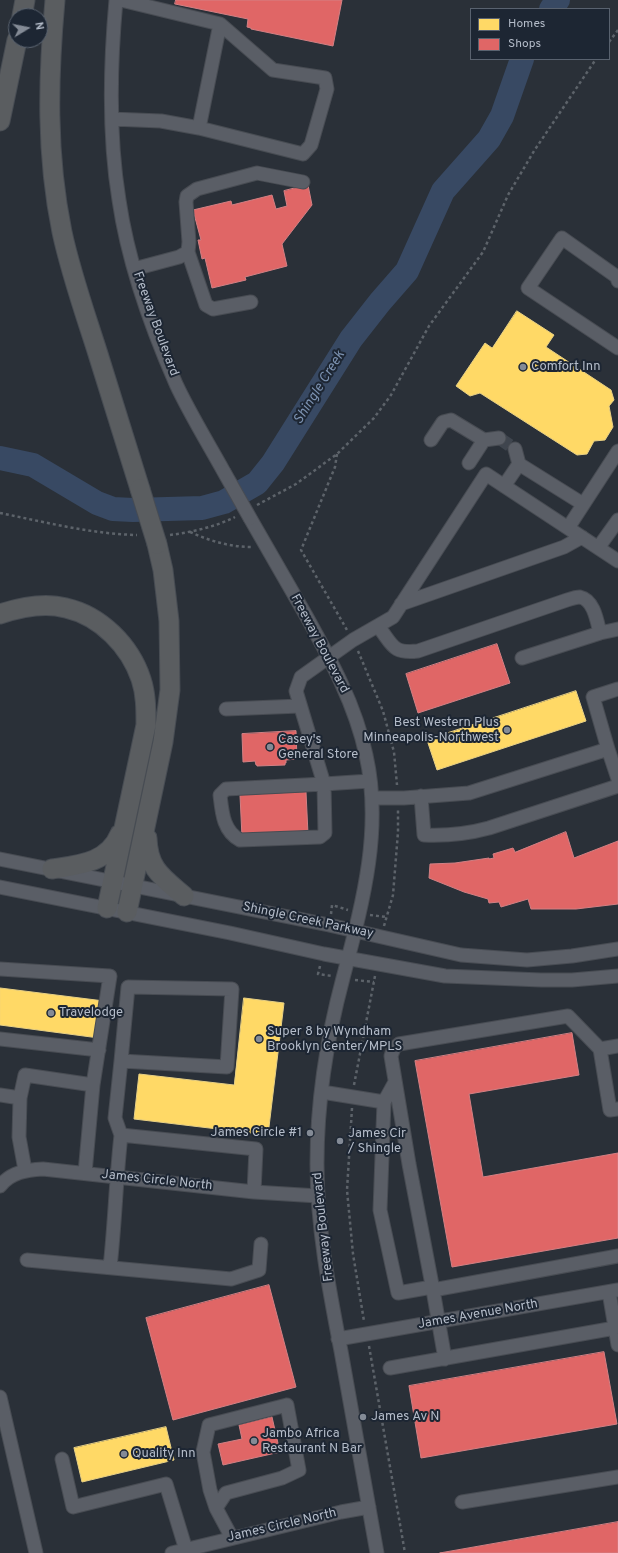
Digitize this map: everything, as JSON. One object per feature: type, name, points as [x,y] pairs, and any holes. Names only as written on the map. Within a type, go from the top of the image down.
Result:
[{"type":"highway","points":[[55,0],[51,44],[49,108],[52,159],[59,217],[77,290],[140,490],[163,539],[170,640],[168,704],[163,742],[127,912]]},
{"type":"highway","points":[[0,120],[15,48]]},
{"type":"highway","points":[[0,614],[25,607],[39,606],[66,608],[80,612],[92,618],[122,644],[130,655],[141,680],[144,692],[146,725],[107,908]]},
{"type":"highway","points":[[52,869],[79,864],[99,858],[112,849],[127,818]]},
{"type":"highway","points":[[147,822],[147,848],[152,864],[162,878],[184,896]]},
{"type":"street","name":"Freeway Boulevard","points":[[116,0],[112,55],[112,119],[119,199],[134,269],[160,346],[177,386],[247,513],[330,657],[347,695],[361,734],[367,757],[372,798],[372,827],[366,887],[343,978],[327,1052],[318,1131],[318,1196],[322,1238],[338,1339],[377,1553]]},
{"type":"street","points":[[112,119],[161,121],[199,128],[303,154],[311,145],[327,90],[325,78],[274,70],[220,24],[121,0]]},
{"type":"street","points":[[199,128],[220,24]]},
{"type":"street","points":[[251,302],[213,309],[206,304],[188,252],[190,242],[186,202],[187,196],[197,189],[257,173],[304,182]]},
{"type":"street","points":[[618,281],[617,277],[562,238],[528,288],[618,348]]},
{"type":"street","points":[[134,269],[179,257],[188,252]]},
{"type":"street","points":[[432,440],[443,422],[451,420],[484,440],[499,438]]},
{"type":"street","points":[[469,463],[484,440]]},
{"type":"street","points":[[515,449],[519,464],[583,504]]},
{"type":"street","points":[[568,528],[618,451]]},
{"type":"street","points":[[504,486],[519,464]]},
{"type":"street","points":[[370,781],[324,784],[226,789],[220,795],[222,817],[234,836],[240,840],[320,837],[325,833],[324,784],[296,691],[301,677],[353,640],[393,617],[486,474],[618,561]]},
{"type":"street","points":[[598,548],[618,520]]},
{"type":"street","points":[[401,604],[564,547],[582,537]]},
{"type":"street","points":[[378,626],[397,650],[406,652],[418,651],[579,597],[587,601],[593,609],[600,633]]},
{"type":"street","points":[[522,658],[618,628]]},
{"type":"street","points":[[618,689],[593,697],[618,779]]},
{"type":"street","points":[[226,709],[300,706]]},
{"type":"street","points":[[372,798],[469,793],[608,749]]},
{"type":"street","points":[[421,796],[424,835],[447,836],[472,833],[618,786]]},
{"type":"street","name":"Shingle Creek Parkway","points":[[0,859],[461,954],[527,960],[572,956],[618,949]]},
{"type":"street","points":[[0,887],[377,964],[445,976],[541,980],[572,980],[618,976]]},
{"type":"street","points":[[0,969],[110,976],[93,1084],[84,1173]]},
{"type":"street","points":[[110,1267],[114,1228],[116,1178],[121,1135],[116,1118],[121,1060],[128,988],[232,989],[227,1067],[121,1060]]},
{"type":"street","points":[[445,1358],[409,1164],[391,1056],[394,1048],[399,1044],[568,1016],[600,1049],[610,1110],[618,1109]]},
{"type":"street","points":[[0,1039],[99,1050]]},
{"type":"street","points":[[600,1049],[618,1046]]},
{"type":"street","points":[[25,1170],[19,1137],[20,1098],[25,1075],[93,1084]]},
{"type":"street","points":[[396,1082],[384,1102],[380,1210],[398,1293],[433,1289],[618,1256]]},
{"type":"street","points":[[322,1092],[384,1102]]},
{"type":"street","points":[[0,1095],[20,1098]]},
{"type":"street","points":[[121,1135],[256,1149],[254,1192]]},
{"type":"street","name":"James Circle North","points":[[0,1186],[11,1176],[25,1170],[42,1169],[254,1192],[318,1196]]},
{"type":"street","points":[[27,1260],[231,1279],[259,1270],[260,1244]]},
{"type":"street","points":[[613,1291],[615,1328],[618,1345]]},
{"type":"street","name":"James Avenue North","points":[[338,1339],[613,1291]]},
{"type":"street","points":[[390,1368],[615,1328]]},
{"type":"street","points":[[0,1397],[36,1553]]},
{"type":"street","points":[[216,1508],[226,1493],[282,1478],[299,1470],[287,1406],[209,1425],[203,1452],[210,1490],[216,1508],[232,1538]]},
{"type":"street","points":[[62,1459],[73,1507],[166,1484],[186,1550]]},
{"type":"street","points":[[462,1502],[618,1477]]},
{"type":"street","name":"James Circle North","points":[[172,1553],[340,1512],[369,1507]]},
{"type":"path","points":[[610,41],[618,30]]},
{"type":"path","points":[[163,539],[226,521],[247,513],[296,484],[337,454],[366,427],[391,395],[429,326],[483,252],[514,184],[595,60]]},
{"type":"path","points":[[337,454],[335,467],[301,550],[353,640],[368,672],[383,711],[394,752],[398,797],[398,832],[393,895],[382,937]]},
{"type":"path","points":[[0,513],[87,531],[106,534],[138,535]]},
{"type":"path","points":[[189,532],[214,542],[246,547]]},
{"type":"path","points":[[377,964],[353,1097],[347,1190],[353,1254],[405,1553]]},
{"type":"building: Homes","name":"Comfort Inn","points":[[517,311],[554,335],[546,347],[611,390],[614,400],[609,406],[613,427],[605,440],[594,441],[587,454],[577,455],[480,393],[470,396],[456,386],[485,343],[492,348]]},
{"type":"building: Homes","name":"Best Western Plus Minneapolis-Northwest","points":[[576,691],[586,721],[437,770],[427,740]]},
{"type":"building: Homes","name":"Travelodge","points":[[0,988],[104,1001],[99,1038],[0,1025]]},
{"type":"building: Homes","name":"Super 8 by Wyndham Brooklyn Center/MPLS","points":[[244,998],[284,1003],[268,1135],[134,1119],[139,1074],[234,1085]]},
{"type":"building: Homes","name":"Quality Inn","points":[[166,1427],[174,1460],[82,1482],[74,1448]]},
{"type":"building: Shops","points":[[176,0],[342,0],[333,46],[251,29],[247,27],[248,19],[175,4]]},
{"type":"building: Shops","points":[[308,185],[312,205],[282,244],[287,266],[245,277],[246,280],[212,288],[205,258],[202,259],[198,240],[201,240],[193,210],[231,201],[232,205],[272,195],[276,209],[287,206],[284,191]]},
{"type":"building: Shops","points":[[497,644],[510,683],[418,713],[406,674]]},
{"type":"building: Shops","name":"Casey's General Store","points":[[296,731],[297,759],[286,760],[285,765],[257,766],[255,761],[243,762],[242,734]]},
{"type":"building: Shops","name":"Casey's General Store","points":[[306,792],[308,834],[242,837],[240,795]]},
{"type":"building: Shops","points":[[566,832],[574,858],[618,841],[618,904],[576,909],[531,909],[528,899],[501,907],[499,902],[489,903],[488,899],[464,892],[429,878],[430,864],[455,863],[494,858],[493,854],[513,848],[515,852]]},
{"type":"building: Shops","points":[[572,1033],[579,1075],[469,1094],[483,1177],[618,1153],[618,1238],[452,1267],[415,1061]]},
{"type":"building: Shops","points":[[269,1285],[296,1387],[173,1420],[146,1318]]},
{"type":"building: Shops","points":[[604,1352],[617,1424],[421,1458],[409,1386]]},
{"type":"building: Shops","name":"Jambo Africa Restaurant N Bar","points":[[272,1417],[280,1452],[223,1465],[218,1444],[242,1439],[239,1425]]},
{"type":"building: Shops","points":[[618,1522],[618,1553],[440,1553]]},
{"type":"waterway","name":"Shingle Creek","points":[[552,8],[558,0]]},
{"type":"waterway","name":"Shingle Creek","points":[[0,458],[33,465],[97,503],[113,509],[133,510],[202,508],[224,502],[257,483],[273,463],[351,339],[407,271],[443,191],[489,139],[502,116],[522,60]]},
{"type":"tunnel","points":[[499,438],[515,449]]},
{"type":"place","name":"Comfort Inn","points":[[523,367]]},
{"type":"place","name":"Best Western Plus Minneapolis-Northwest","points":[[507,730]]},
{"type":"place","name":"Casey's General Store","points":[[270,747]]},
{"type":"place","name":"Travelodge","points":[[51,1013]]},
{"type":"place","name":"Super 8 by Wyndham Brooklyn Center/MPLS","points":[[259,1039]]},
{"type":"place","name":"James Circle #1","points":[[310,1133]]},
{"type":"place","name":"James Cir / Shingle","points":[[340,1141]]},
{"type":"place","name":"James Av N","points":[[363,1417]]},
{"type":"place","name":"Jambo Africa Restaurant N Bar","points":[[254,1441]]},
{"type":"place","name":"Quality Inn","points":[[124,1454]]}]
